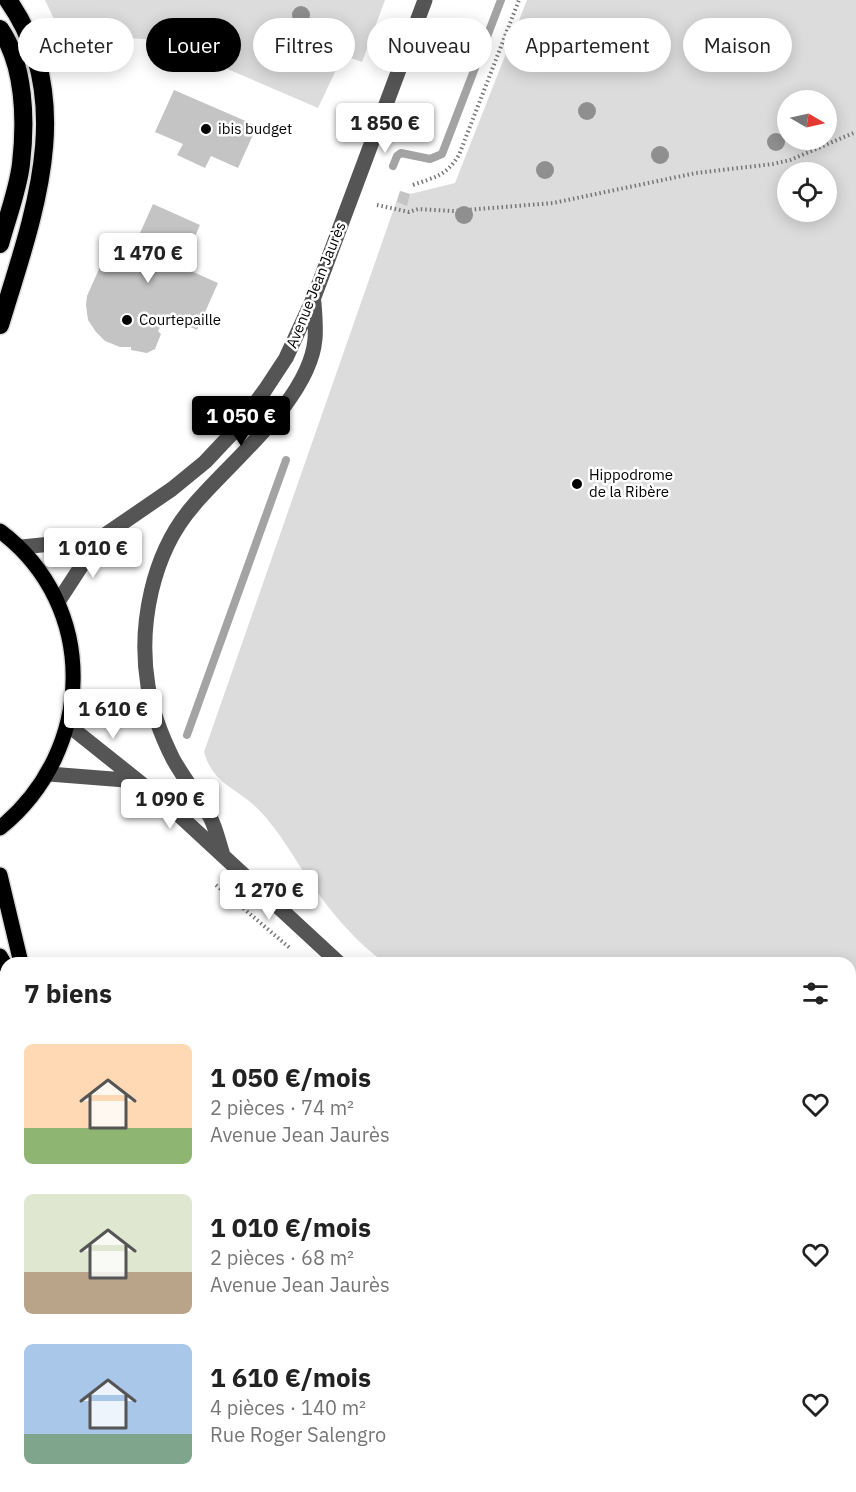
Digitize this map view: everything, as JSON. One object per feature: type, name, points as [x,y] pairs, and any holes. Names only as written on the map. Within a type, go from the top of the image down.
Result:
[{"type":"highway","points":[[0,326],[28,234],[45,154],[45,111],[40,67],[24,24],[8,0]]},
{"type":"highway","points":[[0,29],[19,75],[24,120],[21,166],[0,244]]},
{"type":"main road","points":[[0,531],[22,547],[58,602],[71,646],[74,690],[68,725],[49,774],[17,814],[0,828]]},
{"type":"main road","points":[[0,875],[20,957]]},
{"type":"street","name":"Avenue Jean Jaurès","points":[[58,602],[99,539],[172,489],[205,462],[238,427],[266,390],[286,358],[314,297],[425,0]]},
{"type":"street","points":[[223,855],[211,818],[173,759],[155,715],[148,686],[145,651],[146,622],[152,589],[174,535],[192,507],[280,411],[303,375],[315,341],[314,297]]},
{"type":"street","name":"Avenue Jean Jaurès","points":[[22,547],[99,539]]},
{"type":"street","points":[[68,725],[138,781],[223,855],[333,957]]},
{"type":"street","points":[[49,774],[138,781]]},
{"type":"path","points":[[413,185],[442,175],[459,155],[519,0]]},
{"type":"path","points":[[377,205],[409,212],[418,209],[454,211],[553,203],[696,173],[773,164],[856,132]]},
{"type":"path","points":[[216,885],[299,956]]},
{"type":"shaded area","points":[[45,0],[385,0],[378,18],[367,18],[367,49],[362,62],[355,59],[355,18],[253,18],[253,72],[335,72],[318,108],[234,72],[241,72],[241,18],[146,18],[146,39],[134,38],[134,18],[53,18]]},
{"type":"shaded area","name":"Hippodrome de la Ribère","points":[[527,0],[856,0],[856,957],[378,957],[337,918],[281,837],[259,810],[213,772],[204,752],[400,191],[410,194],[455,183],[504,58],[504,72],[671,72],[671,18],[520,18]]},
{"type":"building","name":"ibis budget","points":[[174,90],[257,126],[238,168],[211,156],[205,168],[177,155],[183,144],[155,132]]},
{"type":"building","points":[[400,191],[410,194],[407,206],[397,202]]},
{"type":"building","points":[[153,204],[200,225],[182,267],[218,283],[197,330],[166,316],[158,331],[161,334],[155,349],[147,353],[105,341],[88,320],[86,305],[87,296],[115,233],[136,242]]},
{"type":"waterway","points":[[393,166],[397,156],[401,153],[430,159],[442,154],[501,0]]},
{"type":"waterway","points":[[187,735],[286,460]]},
{"type":"place","name":"ibis budget","points":[[206,129]]},
{"type":"place","name":"Courtepaille","points":[[127,320]]},
{"type":"place","name":"Hippodrome de la Ribère","points":[[577,484]]}]
